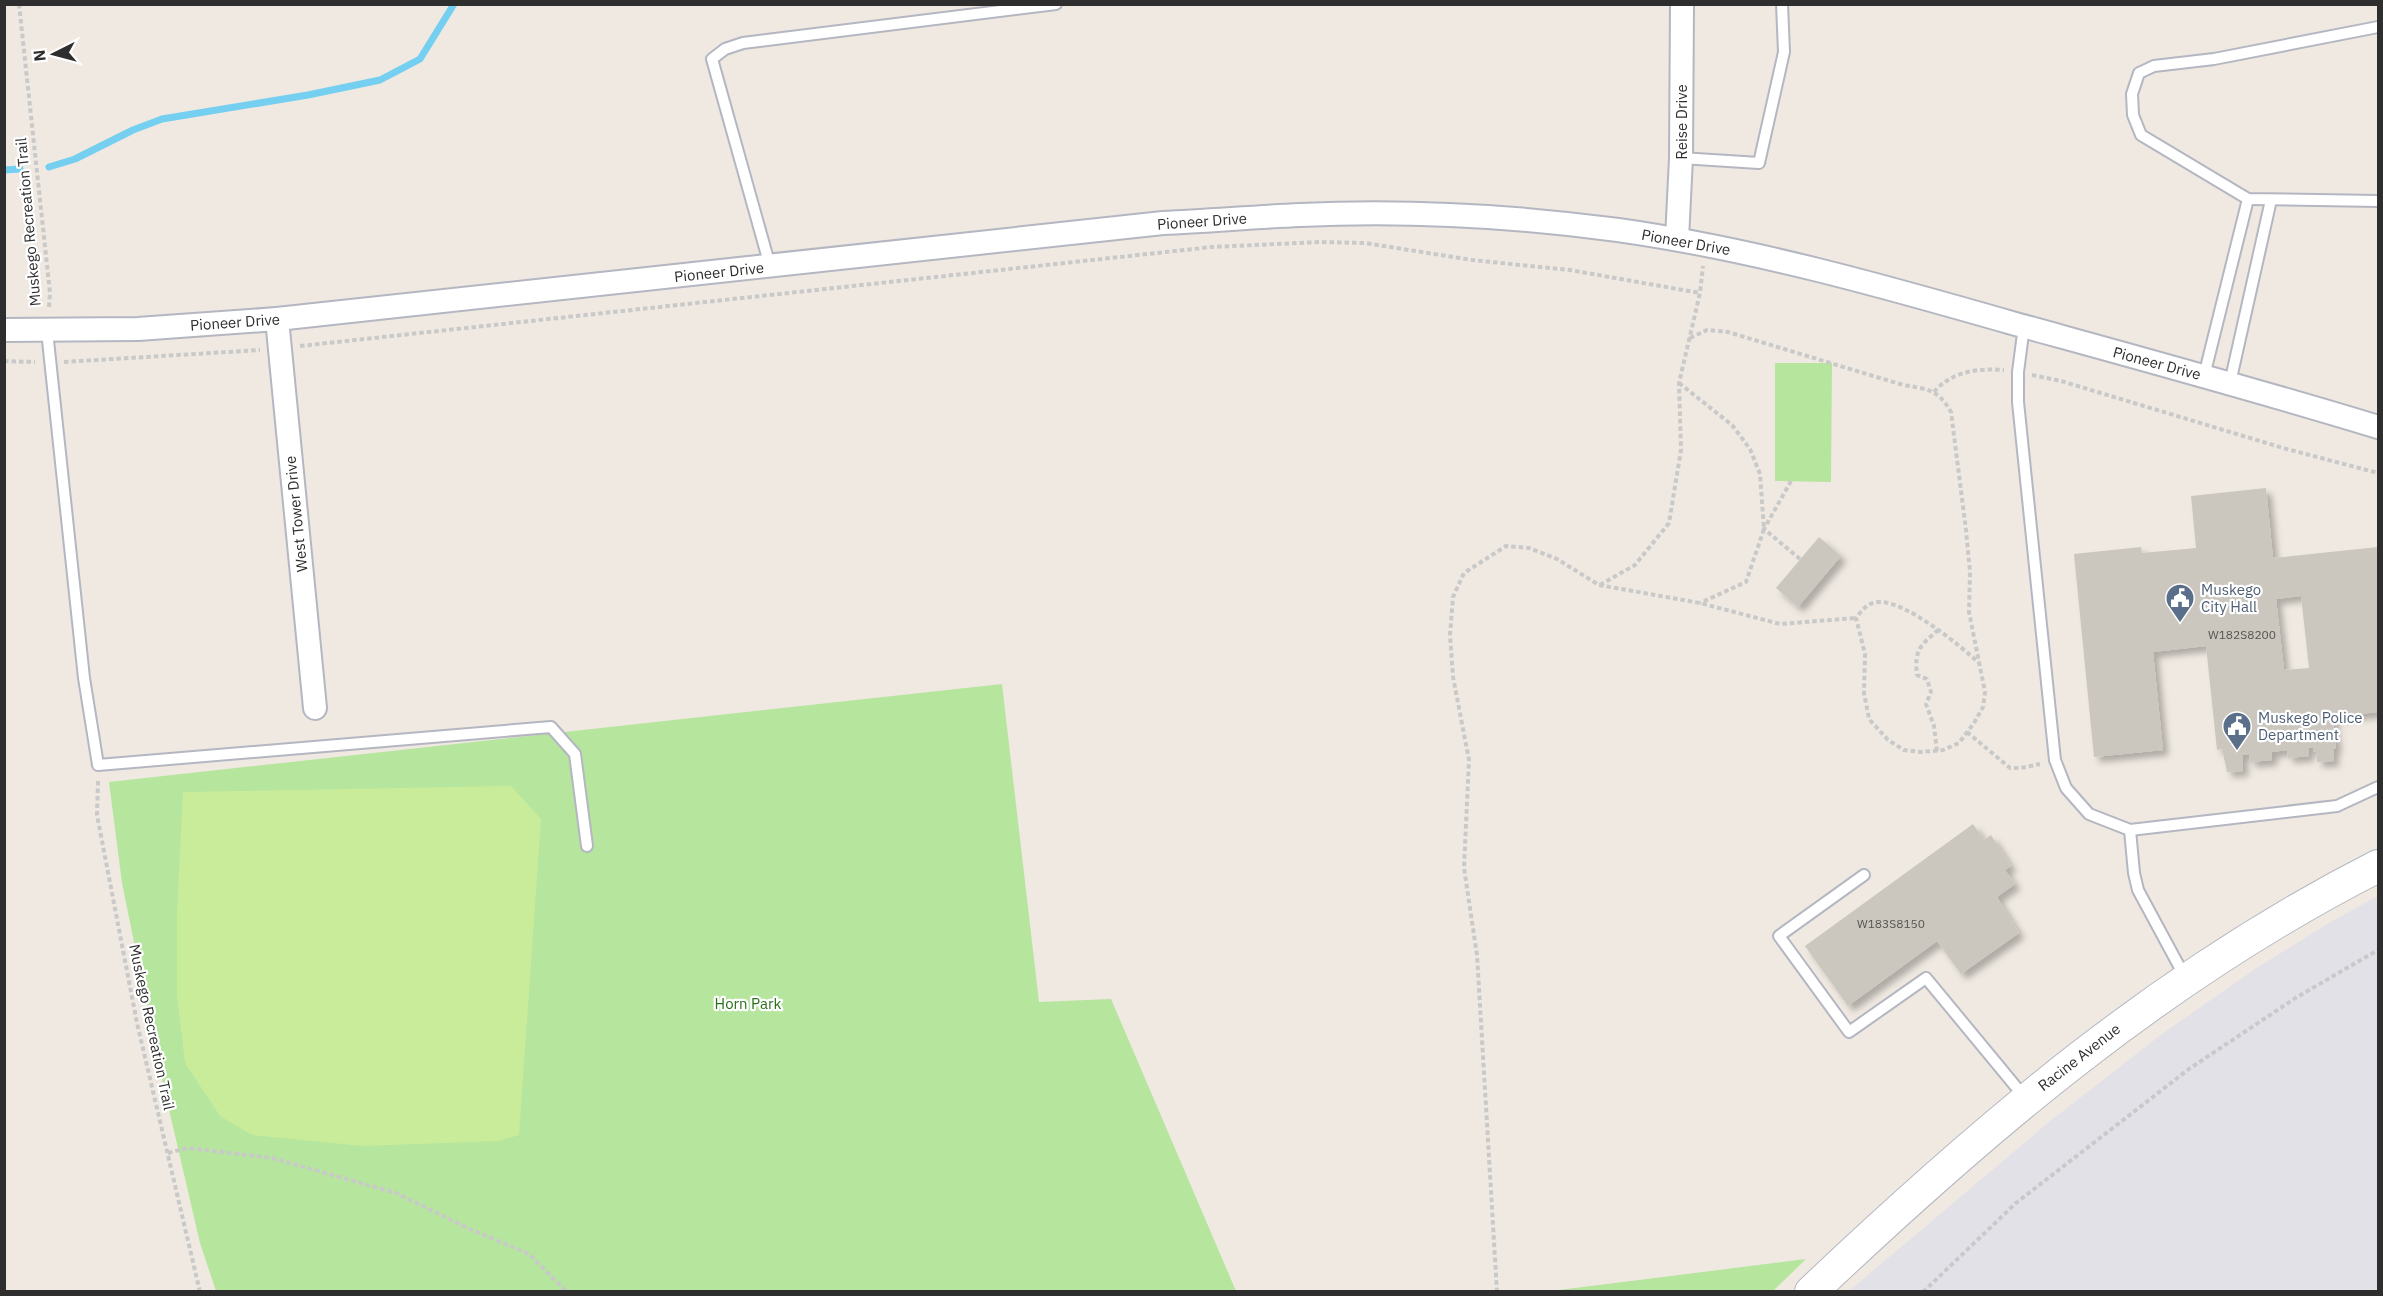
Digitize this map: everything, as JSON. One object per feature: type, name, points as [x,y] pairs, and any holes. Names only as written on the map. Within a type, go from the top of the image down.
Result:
[{"type":"main road","name":"Racine Avenue","points":[[1811,1292],[1943,1170],[2097,1042],[2227,952],[2379,866]]},
{"type":"street","name":"Reise Drive","points":[[1677,239],[1681,158],[1682,4]]},
{"type":"street","name":"Pioneer Drive","points":[[4,330],[138,328],[277,319],[1152,225],[1302,215],[1364,214],[1486,218],[1614,230],[1706,244],[1880,285],[2379,427]]},
{"type":"street","name":"West Tower Drive","points":[[277,319],[315,708]]},
{"type":"lane","points":[[770,267],[712,59],[724,49],[742,43],[1056,4]]},
{"type":"lane","points":[[1681,158],[1759,163],[1784,52],[1782,4]]},
{"type":"lane","points":[[2379,27],[2214,59],[2154,66],[2139,73],[2132,94],[2133,115],[2141,135],[2248,199],[2379,201]]},
{"type":"lane","points":[[2204,376],[2248,199]]},
{"type":"lane","points":[[2230,383],[2271,200]]},
{"type":"lane","points":[[2024,326],[2018,372],[2018,402],[2055,760],[2066,788],[2089,814],[2130,830],[2337,806],[2379,787]]},
{"type":"lane","points":[[47,331],[84,678],[98,765],[551,727],[575,754],[587,846]]},
{"type":"lane","points":[[2130,830],[2138,890],[2186,979]]},
{"type":"lane","points":[[1864,875],[1779,936],[1849,1032],[1926,978],[2026,1099]]},
{"type":"path","name":"Muskego Recreation Trail","points":[[19,4],[50,293],[47,331]]},
{"type":"path","points":[[290,347],[1200,248],[1320,242],[1365,243],[1472,260],[1570,270],[1700,292]]},
{"type":"path","points":[[1599,585],[1635,565],[1669,523],[1681,450],[1679,382],[1700,292],[1706,244]]},
{"type":"path","points":[[1690,338],[1707,330],[1728,332],[1789,352],[1934,392],[1943,398],[1951,411],[1970,572],[1969,612],[1985,692],[1983,707],[1959,743],[1937,750],[1921,752],[1904,750],[1888,740],[1869,719],[1864,693],[1865,654],[1856,618]]},
{"type":"path","points":[[67,362],[265,349]]},
{"type":"path","points":[[4,361],[31,362]]},
{"type":"path","points":[[1934,392],[1942,383],[1970,370],[2018,372],[2061,381],[2283,448],[2379,473]]},
{"type":"path","points":[[1679,382],[1732,425],[1750,449],[1760,474],[1764,529],[1800,559]]},
{"type":"path","points":[[1700,603],[1746,582],[1764,529],[1791,481]]},
{"type":"path","points":[[1497,1292],[1477,955],[1464,868],[1469,760],[1453,677],[1450,635],[1453,597],[1464,573],[1506,546],[1528,548],[1557,559],[1599,585],[1700,603],[1780,624],[1856,618],[1865,607],[1879,602],[1899,607],[1955,640],[1980,664]]},
{"type":"path","points":[[1937,750],[1934,726],[1926,704],[1931,692],[1927,679],[1917,675],[1915,657],[1921,645],[1938,630]]},
{"type":"path","points":[[1967,732],[2010,768],[2055,760]]},
{"type":"path","name":"Muskego Recreation Trail","points":[[98,765],[97,815],[137,1023],[200,1292]]},
{"type":"path","points":[[1923,1292],[2016,1203],[2189,1069],[2296,997],[2379,950]]},
{"type":"path","points":[[168,1153],[188,1148],[272,1158],[396,1193],[472,1230],[530,1254],[567,1292]]},
{"type":"shaded area","points":[[2378,896],[2378,1291],[1849,1291],[2049,1122],[2162,1034],[2258,967]]},
{"type":"green space","points":[[1775,363],[1832,363],[1831,482],[1775,481]]},
{"type":"green space","name":"Horn Park","points":[[1002,684],[1039,1002],[1111,999],[1236,1291],[216,1291],[200,1243],[161,1075],[122,883],[109,782]]},
{"type":"green space","points":[[511,786],[541,819],[519,1135],[498,1141],[363,1146],[252,1135],[220,1116],[185,1063],[177,996],[177,911],[183,792]]},
{"type":"green space","points":[[1806,1259],[1773,1291],[1551,1291]]},
{"type":"building","name":"Muskego City Hall","points":[[2266,488],[2273,558],[2378,547],[2378,712],[2333,717],[2336,749],[2333,749],[2334,761],[2317,762],[2316,751],[2313,752],[2313,747],[2308,748],[2309,756],[2288,758],[2287,750],[2272,752],[2272,760],[2250,762],[2249,754],[2242,755],[2243,771],[2227,772],[2222,749],[2217,750],[2206,646],[2153,652],[2163,750],[2094,757],[2074,554],[2141,547],[2142,553],[2196,548],[2191,496]],"holes":[[[2301,596],[2309,668],[2284,670],[2276,599]]]},
{"type":"building","points":[[1819,537],[1841,556],[1798,607],[1776,588]]},
{"type":"building","points":[[1973,824],[1984,840],[1991,835],[2011,866],[2005,870],[2015,884],[1997,897],[2019,933],[1961,974],[1937,941],[1848,1006],[1805,946]]},
{"type":"waterway","points":[[49,167],[75,159],[133,130],[162,119],[308,95],[380,80],[420,59],[454,4]]},
{"type":"waterway","points":[[4,170],[20,169]]},
{"type":"place","name":"Muskego City Hall","points":[[2180,624]]},
{"type":"place","name":"Muskego Police Department","points":[[2237,752]]}]
